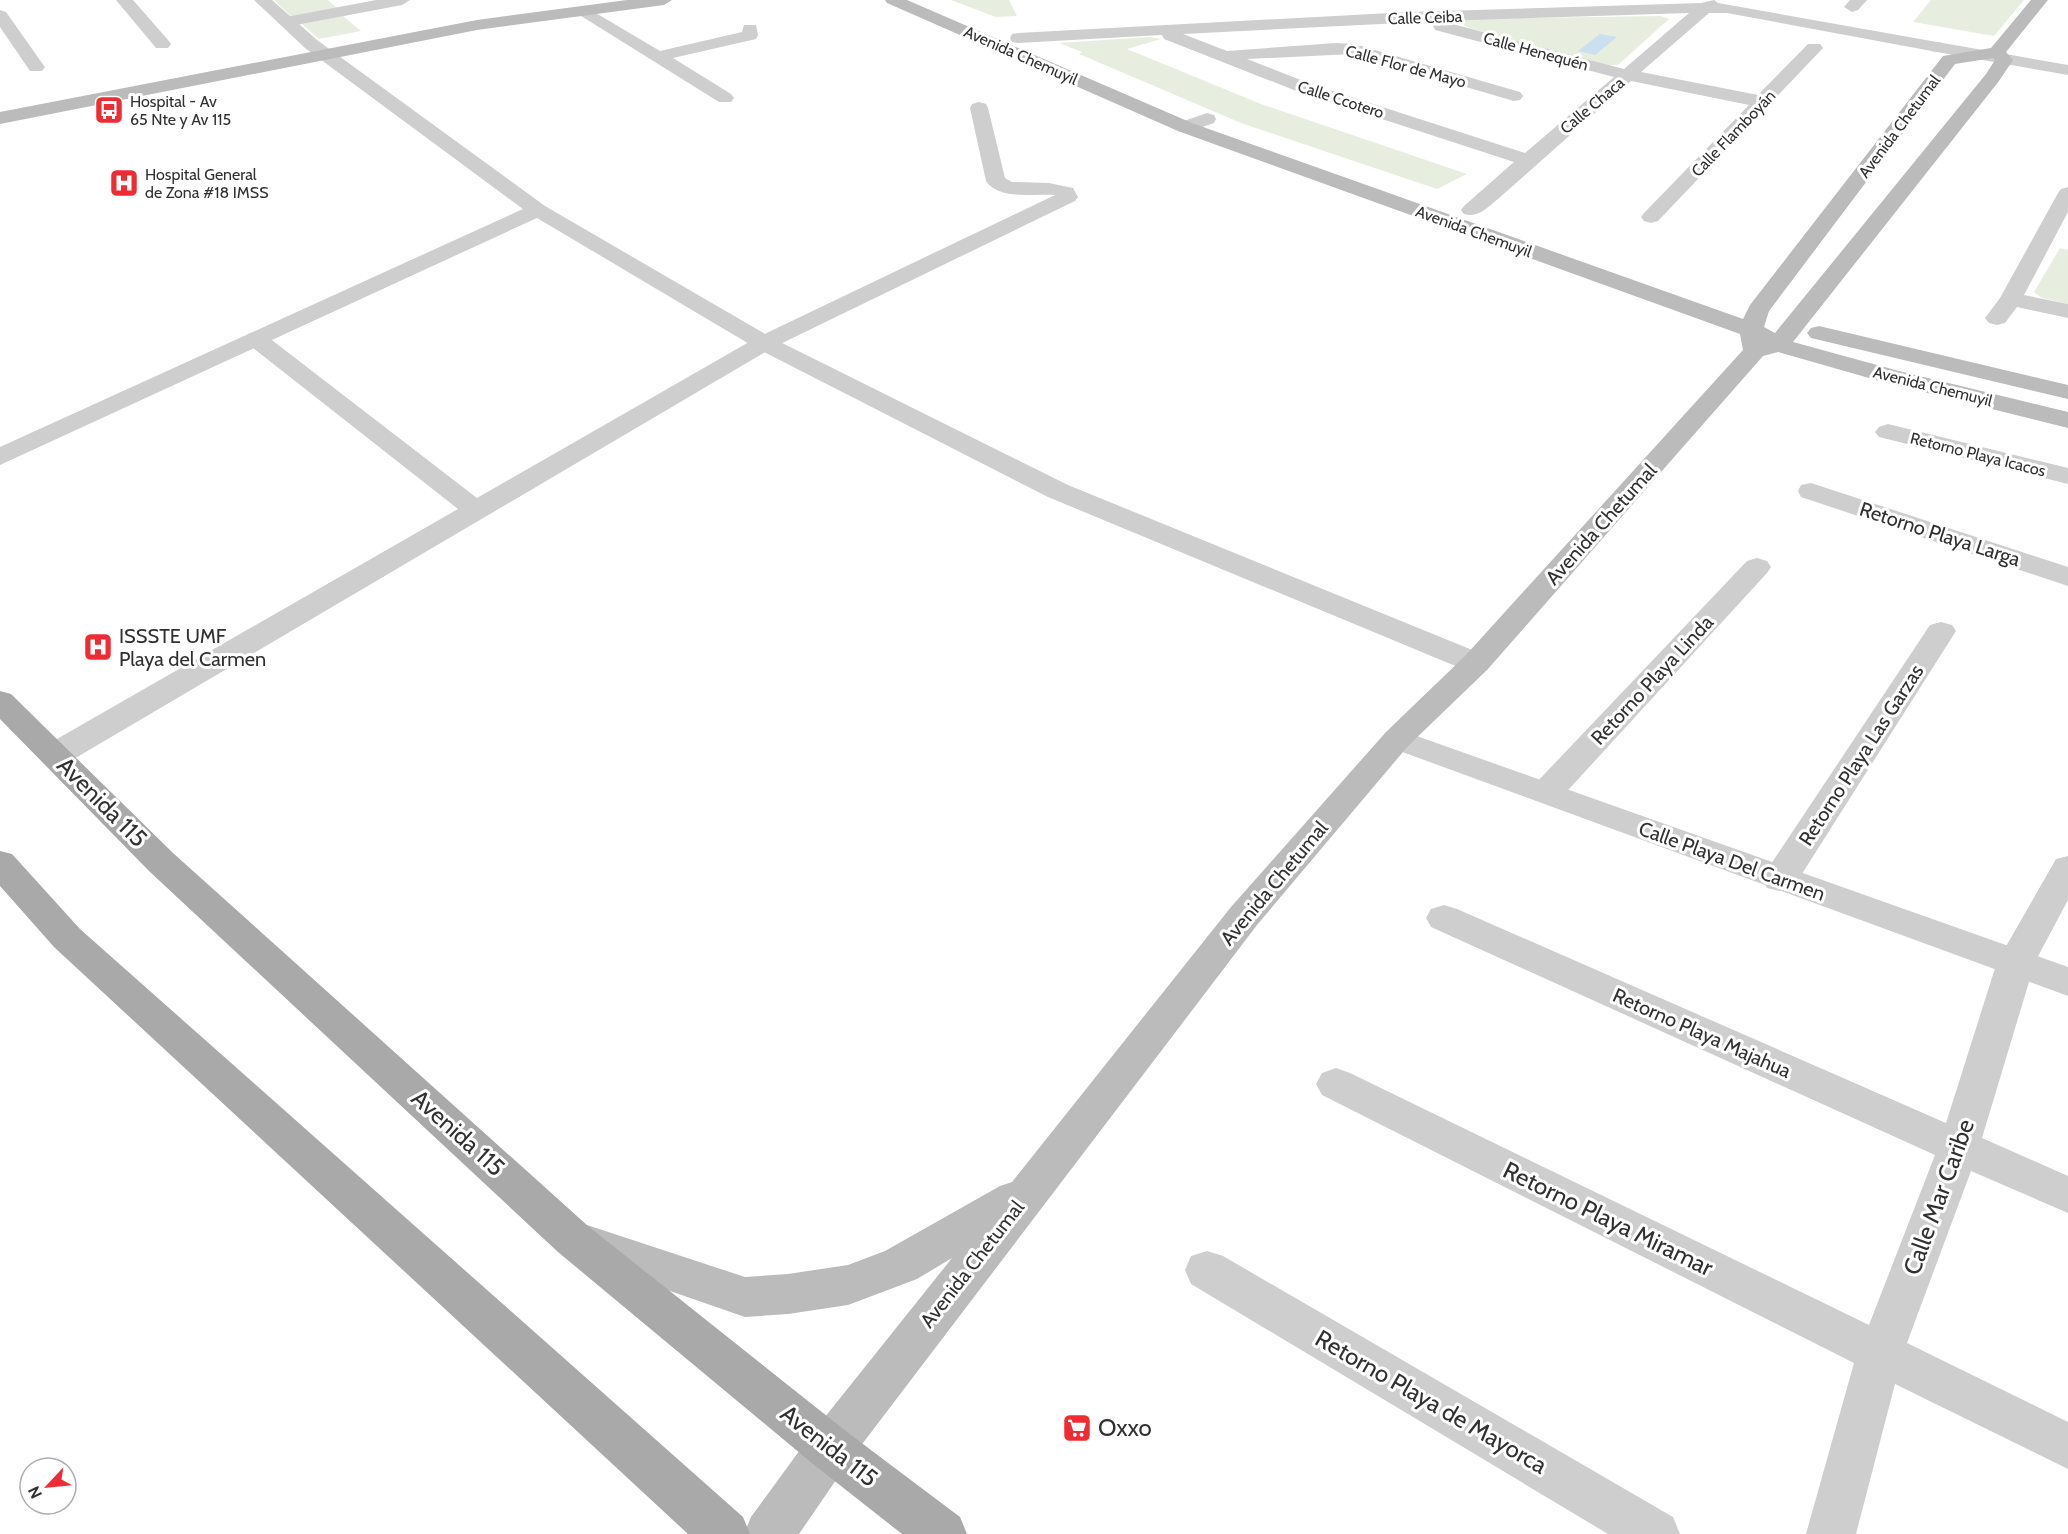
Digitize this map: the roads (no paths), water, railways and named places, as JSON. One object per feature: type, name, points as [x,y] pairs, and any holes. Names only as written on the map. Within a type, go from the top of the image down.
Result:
[{"type":"main road","points":[[0,102],[317,49],[477,25],[583,5],[664,0]]},
{"type":"main road","name":"Avenida Chemuyil","points":[[893,0],[1185,127],[1762,342],[1892,377],[2068,420]]},
{"type":"main road","name":"Avenida Chemuyil","points":[[929,0],[1207,119],[1614,260]]},
{"type":"main road","name":"Avenida Chetumal","points":[[769,1534],[830,1448],[1244,916],[1397,739],[1476,663],[1762,342],[1792,326],[1998,63],[2040,0]]},
{"type":"main road","points":[[0,118],[317,49]]},
{"type":"main road","name":"Avenida Chetumal","points":[[1762,342],[1758,310],[1949,60],[1976,54],[1998,63]]},
{"type":"main road","name":"Avenida Chemuyil","points":[[1736,302],[1792,326],[2068,392]]},
{"type":"main road","name":"Avenida 115","points":[[0,701],[161,862],[573,1239],[830,1448],[942,1534]]},
{"type":"main road","points":[[0,862],[67,938],[725,1534]]},
{"type":"main road","points":[[573,1239],[745,1297],[788,1294],[848,1285],[901,1265],[1029,1191]]},
{"type":"street","points":[[124,0],[162,44]]},
{"type":"street","points":[[262,0],[317,49],[538,210],[764,343],[1058,491],[1476,663]]},
{"type":"street","points":[[286,22],[402,0]]},
{"type":"street","name":"Calle Ceiba","points":[[1018,38],[1156,30],[1410,8],[1427,16],[1710,4],[1976,54]]},
{"type":"street","name":"Calle Chaca","points":[[1471,210],[1710,4]]},
{"type":"street","points":[[583,5],[656,57],[725,98]]},
{"type":"street","name":"Calle Henequén","points":[[1410,8],[1628,75],[1763,102]]},
{"type":"street","points":[[0,15],[36,68]]},
{"type":"street","points":[[656,57],[750,35],[750,29]]},
{"type":"street","name":"Calle Ccotero","points":[[1156,30],[1305,88],[1528,160]]},
{"type":"street","name":"Calle Flor de Mayo","points":[[1224,56],[1346,48],[1514,96]]},
{"type":"street","name":"Calle Flamboyán","points":[[1651,217],[1814,48]]},
{"type":"street","points":[[1998,63],[2068,70]]},
{"type":"street","points":[[1998,63],[2068,77]]},
{"type":"street","points":[[55,755],[764,343],[1068,197],[1066,192],[1056,187],[1008,188],[996,182],[979,108]]},
{"type":"street","points":[[1185,127],[1207,119]]},
{"type":"street","points":[[1997,318],[2011,299],[2068,193]]},
{"type":"street","points":[[0,457],[538,210]]},
{"type":"street","points":[[2011,299],[2068,311]]},
{"type":"street","points":[[256,339],[476,510]]},
{"type":"street","name":"Retorno Playa Icacos","points":[[1888,432],[2068,476]]},
{"type":"street","name":"Retorno Playa Larga","points":[[1811,491],[2068,577]]},
{"type":"street","name":"Retorno Playa Linda","points":[[1547,792],[1756,567]]},
{"type":"street","name":"Retorno Playa Las Garzas","points":[[1780,879],[1941,631]]},
{"type":"street","name":"Calle Playa Del Carmen","points":[[1397,739],[2068,982]]},
{"type":"street","name":"Calle Mar Caribe","points":[[1831,1534],[1880,1354],[1959,1147],[2016,962],[2068,868]]},
{"type":"street","name":"Retorno Playa Majahua","points":[[1444,918],[2068,1195]]},
{"type":"street","name":"Retorno Playa Miramar","points":[[1336,1084],[2068,1446]]},
{"type":"street","name":"Retorno Playa de Mayorca","points":[[1207,1270],[1655,1534]]},
{"type":"water","points":[[1600,34],[1617,37],[1595,55],[1578,51]]},
{"type":"place","name":"Hospital - Av 65 Nte y Av 115","points":[[109,110]]},
{"type":"place","name":"Hospital General de Zona #18 IMSS","points":[[124,183]]},
{"type":"place","name":"ISSSTE UMF Playa del Carmen","points":[[98,647]]},
{"type":"place","name":"Oxxo","points":[[1077,1428]]}]
